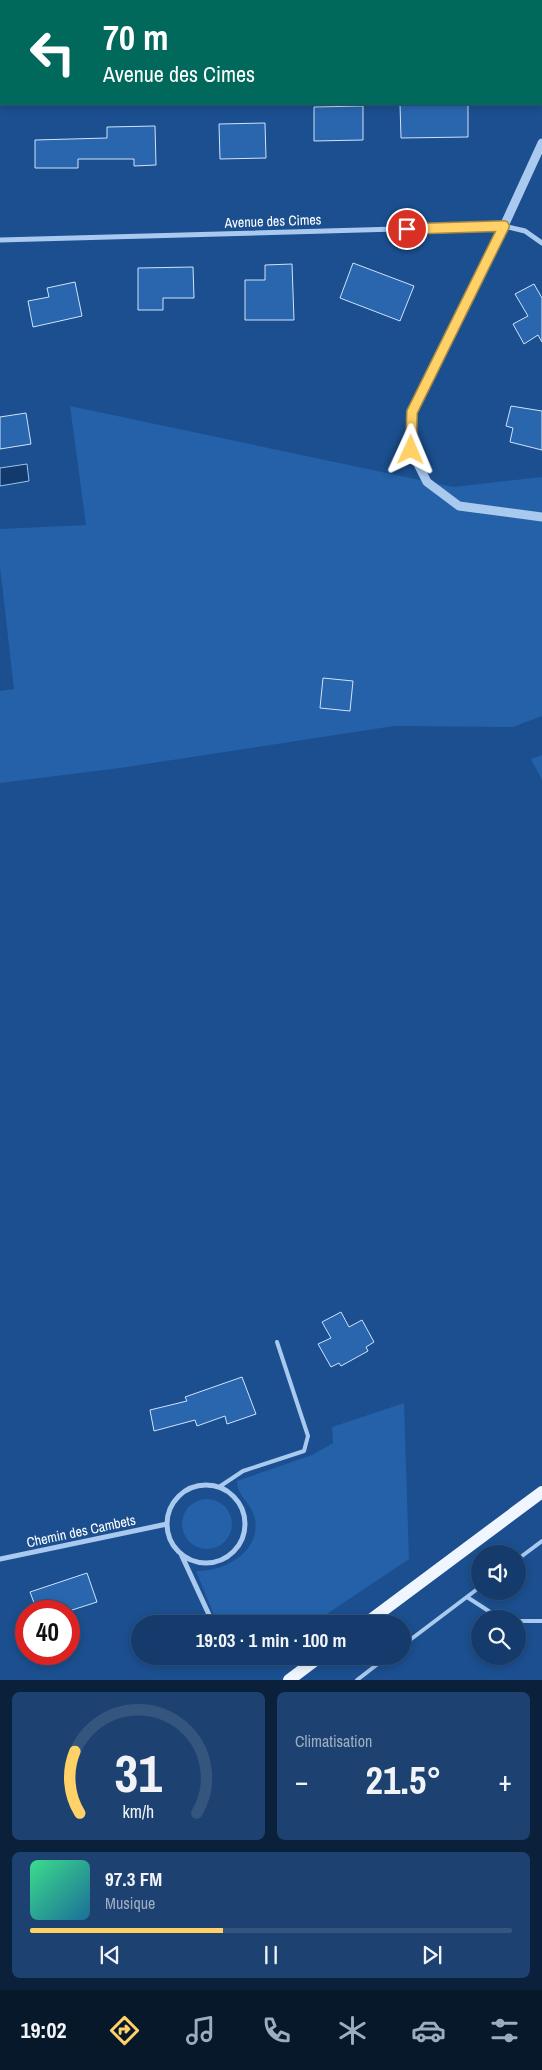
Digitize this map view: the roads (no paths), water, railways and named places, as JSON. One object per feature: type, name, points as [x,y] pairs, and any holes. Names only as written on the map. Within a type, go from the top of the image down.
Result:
[{"type":"main road","points":[[377,1615],[542,1492]]},
{"type":"main road","points":[[289,1680],[309,1665]]},
{"type":"street","points":[[542,143],[504,226],[412,412],[411,450],[427,482],[459,506],[542,517]]},
{"type":"street","name":"Avenue des Cimes","points":[[0,240],[504,226],[525,231],[542,243]]},
{"type":"street","points":[[207,1485],[219,1488],[231,1494],[242,1511],[244,1531],[240,1544],[231,1554],[219,1561],[206,1563],[192,1561],[173,1546],[167,1524],[169,1512],[174,1501],[184,1492],[195,1487],[207,1485]]},
{"type":"street","name":"Chemin des Cambets","points":[[0,1559],[167,1524]]},
{"type":"street","points":[[181,1554],[209,1615]]},
{"type":"lane","points":[[219,1488],[243,1471],[304,1451],[308,1436],[277,1342]]},
{"type":"lane","points":[[526,1553],[542,1540]]},
{"type":"lane","points":[[411,1639],[471,1594]]},
{"type":"lane","points":[[467,1597],[487,1610]]},
{"type":"lane","points":[[526,1621],[542,1621]]},
{"type":"lane","points":[[357,1680],[376,1665]]}]
